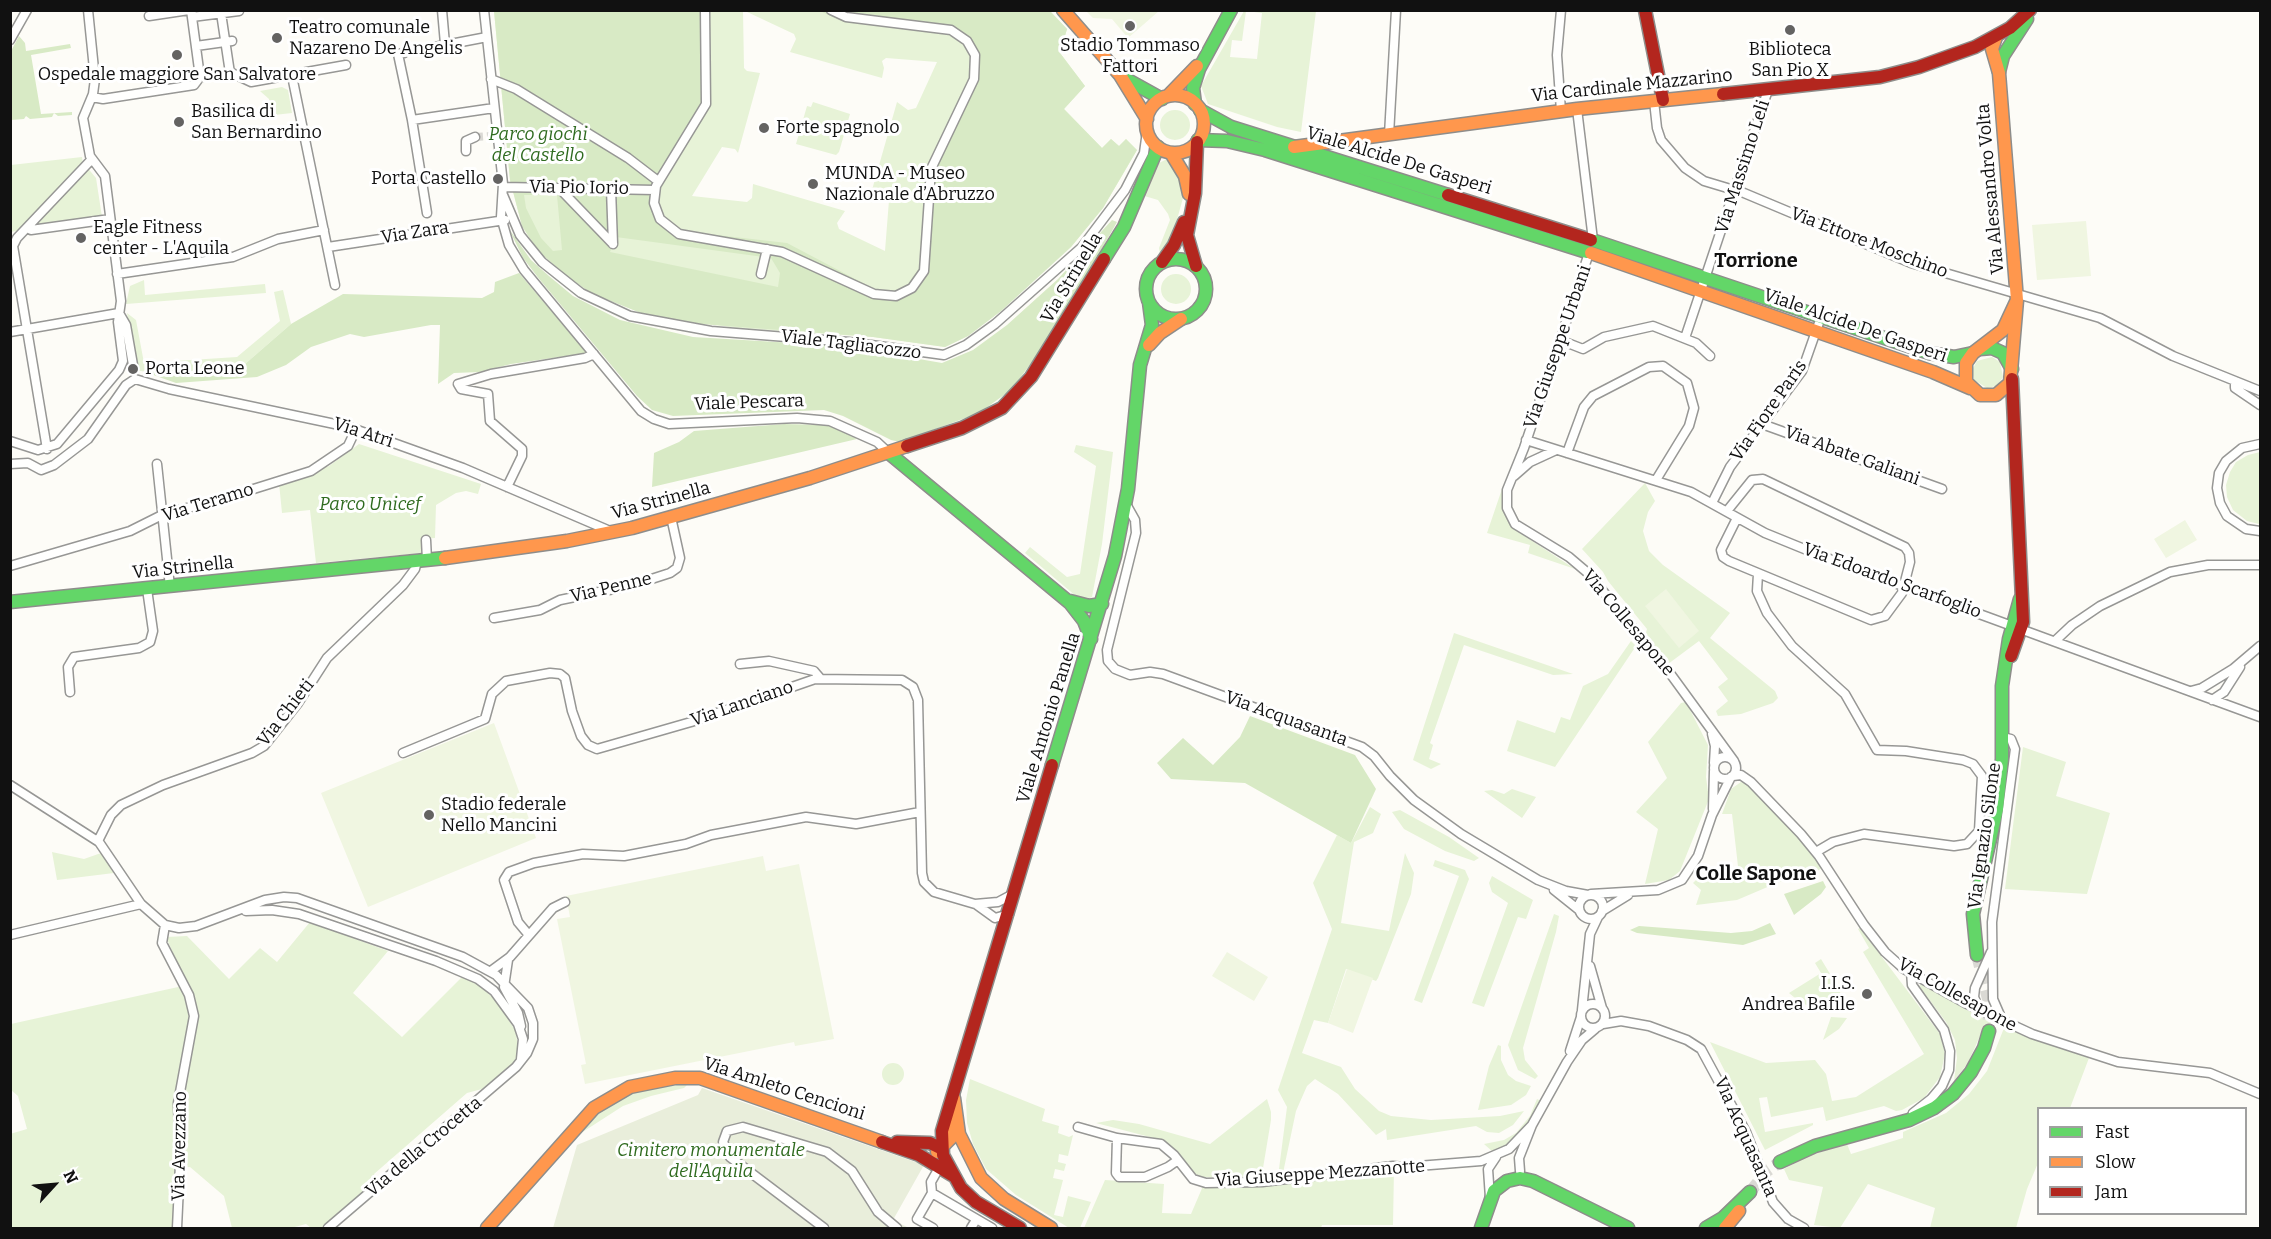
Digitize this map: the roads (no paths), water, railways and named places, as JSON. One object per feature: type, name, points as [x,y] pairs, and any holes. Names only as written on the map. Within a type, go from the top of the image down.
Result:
[{"type":"main road","points":[[1064,10],[1120,75],[1158,147],[1171,153],[1184,152],[1198,141]]},
{"type":"main road","points":[[1171,153],[1186,179],[1188,198],[1178,237],[1149,275],[1146,284],[1149,302],[1162,316],[1181,319],[1196,312],[1205,298],[1205,281],[1196,266],[1187,235],[1195,193],[1198,141],[1203,124],[1193,88],[1205,55],[1231,10]]},
{"type":"main road","points":[[1646,10],[1659,101]]},
{"type":"main road","name":"Via Cardinale Mazzarino","points":[[1294,147],[1577,109],[1880,76],[1954,55],[1996,37],[2031,10]]},
{"type":"main road","name":"Via Alessandro Volta","points":[[2002,59],[2031,10]]},
{"type":"main road","name":"Via Alessandro Volta","points":[[1999,73],[2003,44],[1996,37],[1992,49],[1999,73],[2017,297],[2012,374],[2020,599],[2018,626]]},
{"type":"main road","points":[[1147,125],[1152,107],[1165,98],[1205,55]]},
{"type":"main road","points":[[1120,75],[1165,98],[1184,97],[1197,107]]},
{"type":"main road","name":"Viale Alcide De Gasperi","points":[[1197,107],[1222,124],[1591,247],[1702,292],[1940,374],[1970,388]]},
{"type":"main road","name":"Viale Alcide De Gasperi","points":[[1198,141],[1227,141],[1265,150],[1591,247],[1707,278],[1935,355],[1954,357],[1976,351]]},
{"type":"main road","name":"Via Strinella","points":[[10,602],[422,561],[587,529],[614,532],[890,454],[988,417],[1009,403],[1021,391],[1091,284],[1120,233],[1145,174],[1157,154],[1158,147]]},
{"type":"main road","points":[[1161,262],[1179,259],[1196,266]]},
{"type":"main road","name":"Via Alessandro Volta","points":[[1976,351],[2003,330],[2017,297]]},
{"type":"main road","name":"Viale Antonio Panella","points":[[1020,1228],[1002,1224],[969,1196],[952,1174],[942,1149],[941,1134],[1102,604],[1126,503],[1141,360],[1152,325],[1149,302]]},
{"type":"main road","name":"Viale Antonio Panella","points":[[1141,360],[1154,339],[1181,319]]},
{"type":"main road","points":[[1992,348],[2003,353],[2012,374],[2006,388],[1990,396],[1980,395],[1970,388],[1964,370],[1976,351],[1992,348]]},
{"type":"main road","points":[[1990,396],[2010,414],[2014,424]]},
{"type":"main road","name":"Viale Pescara","points":[[890,454],[1064,597],[1082,617],[1091,639]]},
{"type":"main road","name":"Viale Pescara","points":[[1064,597],[1086,606],[1102,604]]},
{"type":"main road","name":"Via Ignazio Silone","points":[[1977,955],[1973,914],[1995,824],[2001,774],[2001,695],[2018,626]]},
{"type":"main road","points":[[1780,1162],[1815,1146],[1895,1124],[1927,1112],[1953,1094],[1975,1066],[1989,1031]]},
{"type":"main road","name":"Via Amleto Cencioni","points":[[487,1228],[594,1108],[621,1092],[641,1084],[686,1077],[706,1079],[878,1139],[919,1155],[952,1174]]},
{"type":"main road","name":"Viale Antonio Panella","points":[[957,1078],[954,1097],[956,1122],[968,1156],[985,1182],[1004,1198],[1051,1228]]},
{"type":"main road","points":[[919,1155],[930,1156],[942,1149],[951,1138],[956,1122]]},
{"type":"main road","points":[[925,1143],[941,1134]]},
{"type":"main road","name":"Via Amleto Cencioni","points":[[878,1139],[936,1144],[942,1149]]},
{"type":"main road","points":[[1481,1228],[1494,1191],[1507,1181],[1520,1178],[1533,1181],[1628,1228]]},
{"type":"main road","points":[[1706,1228],[1723,1218],[1749,1193],[1725,1228]]},
{"type":"street","points":[[10,40],[27,10]]},
{"type":"street","points":[[10,441],[32,450],[47,449],[67,435],[121,366],[117,274],[105,176],[92,159],[83,139],[81,125],[84,112],[92,96],[94,62],[88,10]]},
{"type":"street","points":[[442,10],[445,44]]},
{"type":"street","points":[[484,10],[494,108],[493,135],[503,191]]},
{"type":"street","points":[[705,10],[706,104],[656,185],[654,203],[658,215],[665,225],[675,232],[783,252],[883,296],[896,296],[912,288],[921,279],[925,266],[931,169],[974,79],[975,55],[967,41],[951,30],[846,17],[831,10]]},
{"type":"street","points":[[1389,135],[1396,10]]},
{"type":"street","points":[[1561,10],[1557,56],[1561,111]]},
{"type":"street","points":[[149,16],[239,11]]},
{"type":"street","points":[[92,96],[103,99],[194,85],[200,77],[191,13]]},
{"type":"street","points":[[221,13],[229,41],[234,75]]},
{"type":"street","points":[[427,213],[412,120],[403,81],[405,53],[487,37]]},
{"type":"street","points":[[196,46],[229,41]]},
{"type":"street","points":[[200,77],[234,75],[251,82],[346,65]]},
{"type":"street","points":[[292,75],[335,285]]},
{"type":"street","points":[[491,79],[516,89],[628,158],[656,185]]},
{"type":"street","name":"Via Massimo Leli","points":[[1685,338],[1707,278],[1768,90]]},
{"type":"street","name":"Via Ettore Moschino","points":[[1659,101],[1658,132],[1671,154],[1700,179],[1735,190],[1911,263],[2017,297],[2108,321],[2172,356],[2260,391]]},
{"type":"street","points":[[412,120],[494,108]]},
{"type":"street","name":"Via Giuseppe Urbani","points":[[1526,440],[1591,247],[1577,109]]},
{"type":"street","name":"Viale Tagliacozzo","points":[[503,191],[512,220],[530,248],[562,279],[597,302],[630,316],[711,331],[849,342],[944,355],[966,345],[995,324],[1082,247],[1125,190],[1144,153],[1147,125]]},
{"type":"street","points":[[466,151],[466,141],[475,137]]},
{"type":"street","points":[[47,449],[13,249],[17,238],[92,159]]},
{"type":"street","name":"Via Pio Iorio","points":[[503,191],[559,188],[611,189],[656,185]]},
{"type":"street","points":[[559,188],[613,244],[611,189]]},
{"type":"street","name":"Viale Pescara","points":[[503,191],[502,220],[516,260],[641,411],[658,421],[674,424],[797,418],[830,421],[859,433],[890,454]]},
{"type":"street","points":[[27,228],[31,230],[111,219]]},
{"type":"street","name":"Via Zara","points":[[327,247],[512,220]]},
{"type":"street","points":[[117,274],[233,257],[274,240],[324,230]]},
{"type":"street","points":[[761,274],[767,249]]},
{"type":"street","points":[[10,332],[119,313]]},
{"type":"street","points":[[10,465],[28,463],[41,470],[54,465],[88,439],[134,372],[126,325],[119,313]]},
{"type":"street","name":"Via Fiore Paris","points":[[1712,503],[1727,472],[1802,371],[1821,317]]},
{"type":"street","points":[[1560,340],[1584,348],[1601,338],[1650,326],[1685,338],[1702,347],[1710,356]]},
{"type":"street","points":[[507,487],[522,456],[522,449],[490,421],[488,394],[461,389],[459,384],[499,372],[585,358],[594,354]]},
{"type":"street","points":[[1567,453],[1584,407],[1593,396],[1651,366],[1663,366],[1687,383],[1694,408],[1689,426],[1656,480]]},
{"type":"street","name":"Via Atri","points":[[134,372],[169,389],[356,429],[507,487],[587,529]]},
{"type":"street","points":[[2235,381],[2235,388],[2260,405]]},
{"type":"street","name":"Via Abate Galiani","points":[[1762,424],[1942,489]]},
{"type":"street","name":"Via Teramo","points":[[10,566],[130,531],[162,514],[312,471],[348,446],[356,429]]},
{"type":"street","name":"Via Edoardo Scarfoglio","points":[[1526,440],[1656,480],[1712,503],[1737,518],[1815,554],[2018,626],[2260,717]]},
{"type":"street","name":"Via Collesapone","points":[[1526,440],[1509,484],[1506,503],[1514,522],[1569,557],[1589,574],[1677,682],[1734,761]]},
{"type":"street","points":[[2260,444],[2242,448],[2226,460],[2219,474],[2217,488],[2220,503],[2227,516],[2246,529],[2260,531]]},
{"type":"street","points":[[1509,484],[1530,462],[1557,450]]},
{"type":"street","points":[[157,464],[170,587]]},
{"type":"street","points":[[1727,512],[1751,481],[1763,479],[1905,547],[1910,557],[1905,586],[1890,611],[1880,619],[1871,620],[1729,561],[1721,554],[1721,548],[1737,518]]},
{"type":"street","name":"Via Acquasanta","points":[[1126,503],[1135,520],[1136,533],[1107,650],[1107,659],[1115,669],[1124,674],[1161,673],[1362,747],[1377,758],[1395,782],[1432,814],[1538,880],[1566,891],[1589,895],[1634,893]]},
{"type":"street","name":"Via Penne","points":[[494,618],[540,610],[560,600],[633,585],[670,573],[677,568],[680,558],[671,517]]},
{"type":"street","points":[[422,561],[426,540]]},
{"type":"street","name":"Via Chieti","points":[[98,841],[111,815],[126,802],[163,785],[252,753],[264,746],[298,704],[327,658],[403,585],[422,561]]},
{"type":"street","points":[[2055,641],[2072,625],[2100,606],[2164,574],[2208,565],[2260,565]]},
{"type":"street","points":[[1758,574],[1757,591],[1767,614],[1792,646],[1845,694],[1877,750],[1906,751],[1963,760],[1973,764],[1982,776],[1979,831],[1967,844],[1954,846],[1864,834],[1833,842],[1816,852]]},
{"type":"street","points":[[70,692],[68,667],[74,657],[141,647],[150,642],[153,631],[147,590]]},
{"type":"street","points":[[2191,691],[2213,681],[2243,662],[2260,646]]},
{"type":"street","points":[[741,664],[769,661],[814,671],[820,678]]},
{"type":"street","points":[[2226,705],[2223,697],[2225,690],[2243,662]]},
{"type":"street","name":"Via Lanciano","points":[[403,753],[483,720],[488,715],[494,692],[502,684],[516,678],[553,672],[562,675],[582,738],[590,747],[599,749],[820,678],[870,682],[906,681],[913,687],[918,700],[924,882],[934,892],[975,904],[1007,899],[1016,892]]},
{"type":"street","points":[[2213,681],[2205,691],[2209,699],[2225,690]]},
{"type":"street","name":"Via Collesapone","points":[[1709,729],[1715,746],[1712,815]]},
{"type":"street","name":"Via Ignazio Silone","points":[[1993,999],[1992,922],[2015,752],[2012,740],[2002,737]]},
{"type":"street","points":[[1538,880],[1589,919],[1600,914],[1617,900],[1634,893],[1665,889],[1684,878],[1700,852],[1712,815],[1732,777],[1736,769],[1734,761],[1722,757],[1714,768],[1722,779],[1732,777]]},
{"type":"street","name":"Via Collesapone","points":[[1732,777],[1741,776],[1751,782],[1816,852],[1877,942],[1892,960],[1911,972],[2003,1022],[2098,1057],[2118,1062],[2197,1070],[2260,1094]]},
{"type":"street","points":[[10,785],[98,841],[141,904],[165,924],[191,927],[271,899],[297,898],[439,947],[491,971],[525,1004],[533,1027],[531,1045],[519,1064]]},
{"type":"street","points":[[528,934],[518,922],[504,884],[509,872],[559,858],[586,854],[624,856],[686,844],[701,837],[808,817],[852,824],[921,812]]},
{"type":"street","points":[[1589,959],[1603,1009],[1603,1024],[1594,1029],[1585,1026],[1581,1014],[1590,939],[1600,914],[1601,900],[1589,895],[1580,900],[1580,913],[1590,939]]},
{"type":"street","points":[[491,971],[510,957],[555,906],[565,902]]},
{"type":"street","points":[[988,914],[999,918],[1009,914],[1004,906],[992,903]]},
{"type":"street","points":[[10,935],[141,904]]},
{"type":"street","name":"Via Lanciano","points":[[975,904],[988,914],[996,926],[1000,943]]},
{"type":"street","points":[[234,913],[268,910],[292,912],[436,961],[489,986],[521,1030],[529,1032],[533,1027]]},
{"type":"street","name":"Via Avezzano","points":[[165,924],[162,943],[189,995],[194,1016],[178,1103],[180,1164],[177,1228]]},
{"type":"street","name":"Via Ignazio Silone","points":[[1974,993],[1992,949]]},
{"type":"street","points":[[510,957],[503,981],[507,996],[519,1014],[523,1046],[519,1064]]},
{"type":"street","points":[[1895,1124],[1935,1095],[1945,1080],[1950,1060],[1946,1034],[1912,985],[1911,972]]},
{"type":"street","points":[[1961,1000],[1967,999],[1974,993],[1979,1009],[1987,1006],[1993,999],[2003,1022]]},
{"type":"street","points":[[1581,1014],[1593,1004],[1603,1009]]},
{"type":"street","name":"Via Acquasanta","points":[[1603,1009],[1621,1021]]},
{"type":"street","name":"Via Giuseppe Mezzanotte","points":[[1567,1062],[1581,1014]]},
{"type":"street","name":"Via Acquasanta","points":[[1603,1024],[1621,1021],[1658,1028],[1691,1042],[1705,1053],[1749,1138],[1773,1202],[1788,1219],[1804,1228]]},
{"type":"street","name":"Via Giuseppe Mezzanotte","points":[[1520,1171],[1519,1158],[1532,1125],[1567,1062],[1582,1040],[1594,1029]]},
{"type":"street","name":"Via della Crocetta","points":[[328,1228],[519,1064]]},
{"type":"street","name":"Via Giuseppe Mezzanotte","points":[[1078,1127],[1118,1138],[1158,1143],[1178,1160],[1193,1179],[1206,1183],[1262,1182],[1391,1166],[1473,1162],[1498,1156],[1513,1146],[1532,1125]]},
{"type":"street","points":[[824,1228],[730,1157],[723,1143],[727,1131],[743,1127],[832,1155],[852,1171],[878,1212],[897,1228]]},
{"type":"street","points":[[1118,1138],[1116,1172],[1119,1177],[1147,1176],[1178,1160]]},
{"type":"street","points":[[1490,1200],[1490,1164],[1498,1156],[1509,1157],[1520,1171],[1533,1181]]},
{"type":"street","points":[[1473,1162],[1482,1168],[1489,1180]]},
{"type":"street","points":[[931,1228],[916,1219],[932,1193],[931,1182],[940,1166]]},
{"type":"street","points":[[932,1193],[974,1224],[992,1228]]},
{"type":"tunnel","points":[[475,137],[490,136]]},
{"type":"tunnel","points":[[1977,955],[1988,999],[1989,1031]]},
{"type":"tunnel","points":[[1750,1192],[1767,1171],[1780,1162]]},
{"type":"place","name":"Stadio Tommaso Fattori","points":[[1130,26]]},
{"type":"place","name":"Biblioteca San Pio X","points":[[1790,30]]},
{"type":"place","name":"Teatro comunale Nazareno De Angelis","points":[[277,38]]},
{"type":"place","name":"Ospedale maggiore San Salvatore","points":[[177,55]]},
{"type":"place","name":"Basilica di San Bernardino","points":[[179,122]]},
{"type":"place","name":"Forte spagnolo","points":[[764,128]]},
{"type":"place","name":"Porta Castello","points":[[498,179]]},
{"type":"place","name":"MUNDA - Museo Nazionale d’Abruzzo","points":[[813,184]]},
{"type":"place","name":"Eagle Fitness center - L'Aquila","points":[[81,238]]},
{"type":"place","name":"Porta Leone","points":[[133,369]]},
{"type":"place","name":"Stadio federale Nello Mancini","points":[[429,815]]},
{"type":"place","name":"I.I.S. Andrea Bafile","points":[[1867,994]]},
{"type":"district","name":"Torrione","points":[[1756,261]]},
{"type":"district","name":"Colle Sapone","points":[[1756,874]]},
{"type":"park label","name":"Parco giochi del Castello","points":[[538,145]]},
{"type":"park label","name":"Parco Unicef","points":[[370,505]]},
{"type":"park label","name":"Cimitero monumentale dell'Aquila","points":[[711,1161]]}]
